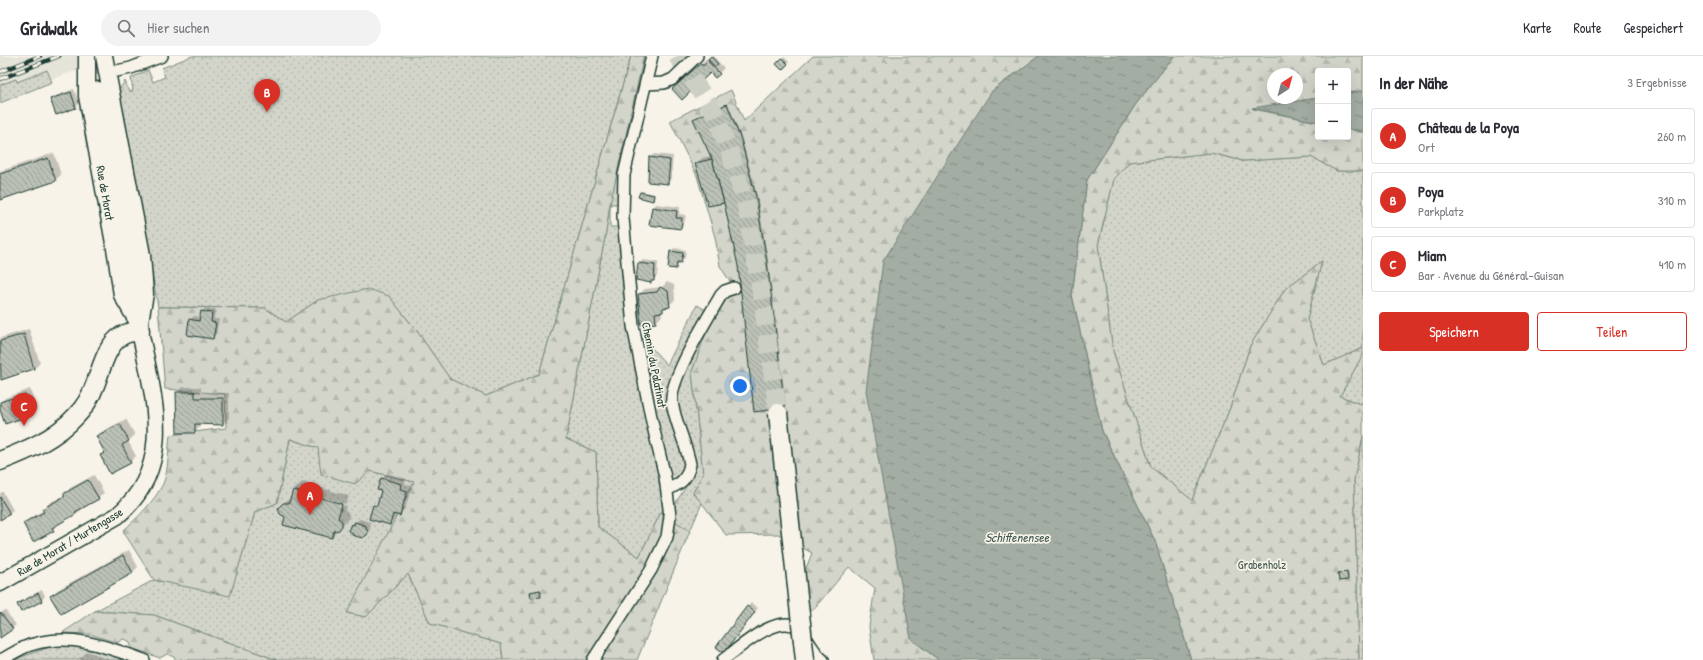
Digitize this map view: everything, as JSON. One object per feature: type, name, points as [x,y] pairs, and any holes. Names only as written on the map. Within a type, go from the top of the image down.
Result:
[{"type":"main road","name":"Rue de Morat","points":[[88,56],[87,96],[122,295],[140,329],[153,387],[156,429]]},
{"type":"main road","name":"Rue de Morat","points":[[104,56],[142,254],[145,294],[140,329]]},
{"type":"main road","points":[[0,460],[30,449],[58,434],[84,407],[95,386],[102,363],[114,342],[127,333],[140,329],[98,91]]},
{"type":"main road","points":[[778,413],[806,660]]},
{"type":"main road","name":"Rue de Morat / Murtengasse","points":[[0,583],[103,525],[129,506],[139,495],[147,480],[154,450],[156,429]]},
{"type":"street","points":[[107,73],[131,68],[162,56]]},
{"type":"street","name":"Chemin du Palatinat","points":[[593,660],[651,570],[667,537],[670,516],[667,490],[633,326],[623,218],[624,175],[652,56]]},
{"type":"street","points":[[646,84],[664,83],[673,79],[697,56]]},
{"type":"street","points":[[667,490],[681,483],[688,474],[690,464],[672,402],[674,384],[680,370],[721,295],[725,291],[734,288]]},
{"type":"street","points":[[723,660],[764,631],[776,624],[785,623],[798,628],[822,660]]},
{"type":"street","points":[[1,660],[32,644],[57,640],[78,640],[102,645],[144,660]]},
{"type":"shaded area","points":[[0,56],[78,56],[79,70],[0,96]]},
{"type":"green space","points":[[192,56],[631,56],[539,374],[486,396],[450,379],[419,334],[389,296],[318,300],[286,322],[265,308],[158,307],[119,90],[125,81],[129,92],[133,91],[131,78],[148,70],[153,82],[165,77],[162,68]]},
{"type":"green space","points":[[631,56],[644,56],[610,204],[606,232],[566,439],[596,452],[598,527],[639,557],[661,512],[690,531],[637,660],[503,660],[501,644],[430,623],[408,574],[366,617],[347,613],[414,482],[370,471],[355,484],[321,474],[318,448],[290,439],[277,503],[255,512],[230,596],[154,580],[123,531],[140,515],[163,484],[167,466],[170,435],[226,428],[225,394],[165,389],[158,307],[265,308],[286,322],[318,300],[368,289],[389,296],[419,334],[450,379],[486,396],[539,374]]},
{"type":"green space","points":[[644,56],[647,56],[620,204],[610,204]]},
{"type":"green space","points":[[813,56],[1039,56],[992,91],[911,639],[939,660],[874,660],[869,627],[875,588],[849,567],[812,611],[790,610],[812,553],[778,534],[726,535],[693,493],[703,473],[692,372],[708,327],[734,288],[720,266],[715,237],[697,176],[670,121],[731,90],[744,121]]},
{"type":"green space","name":"Grabenholz","points":[[1174,56],[1363,56],[1363,91],[1351,93],[1351,68],[1315,68],[1315,99],[1303,101],[1303,68],[1267,68],[1267,104],[1283,104],[1253,109],[1315,121],[1315,140],[1351,140],[1351,130],[1363,132],[1363,171],[1337,171],[1311,157],[1243,161],[1211,153],[1129,162],[1114,179],[1098,245],[1113,351],[1151,467],[1192,500],[1230,408],[1250,346],[1285,289],[1322,261],[1307,319],[1324,365],[1363,348],[1363,354],[1340,396],[1360,404],[1363,402],[1363,436],[1354,479],[1359,660],[1191,660],[1155,541],[1102,431],[1072,295],[1087,180],[1136,104]]},
{"type":"green space","points":[[47,70],[52,82],[0,103],[0,85],[16,79],[17,82]]},
{"type":"green space","points":[[1211,153],[1243,161],[1311,157],[1337,171],[1363,171],[1363,348],[1324,365],[1307,319],[1322,261],[1285,289],[1250,346],[1230,408],[1192,500],[1151,467],[1113,351],[1098,245],[1114,179],[1129,162]]},
{"type":"green space","points":[[610,204],[610,227],[620,227],[663,481],[666,515],[661,512],[639,557],[598,527],[596,452],[566,439],[606,232]]},
{"type":"green space","points":[[697,305],[708,311],[671,383],[685,464],[681,476],[674,480],[669,477],[654,416],[640,335],[667,365]]},
{"type":"green space","points":[[708,327],[692,372],[703,473],[693,493],[702,503],[690,531],[673,520],[675,504],[692,477],[682,432],[678,398],[680,381],[683,373]]},
{"type":"green space","points":[[1363,354],[1363,402],[1361,404],[1340,396]]},
{"type":"green space","points":[[1363,436],[1363,660],[1359,660],[1354,479]]},
{"type":"green space","points":[[290,439],[318,448],[370,471],[415,482],[348,613],[366,617],[408,574],[430,623],[501,644],[503,660],[277,660],[154,615],[95,611],[154,580],[230,595],[255,512],[277,503]]},
{"type":"green space","points":[[95,611],[154,615],[277,660],[176,660],[174,657],[167,654],[160,658],[132,648],[129,641],[123,639],[117,643],[90,634],[62,633]]},
{"type":"green space","points":[[71,646],[92,649],[125,660],[84,660],[79,658],[78,660],[13,660],[50,647]]},
{"type":"water","name":"Schiffenensee","points":[[1039,56],[1174,56],[1136,104],[1087,180],[1072,295],[1102,431],[1155,541],[1191,660],[939,660],[911,639],[866,391],[883,261],[992,91]]},
{"type":"water","points":[[1363,91],[1363,132],[1351,130],[1351,93]]},
{"type":"water","points":[[1315,98],[1315,121],[1252,108],[1278,104],[1303,104],[1303,100]]},
{"type":"building","points":[[711,56],[718,64],[715,67],[708,59]]},
{"type":"building","points":[[782,58],[788,64],[782,70],[776,64]]},
{"type":"building","points":[[708,61],[720,74],[715,78],[710,73],[682,100],[672,89],[701,63],[703,66]]},
{"type":"building","points":[[71,92],[76,108],[56,115],[50,99]]},
{"type":"building","points":[[727,104],[741,140],[756,197],[767,262],[785,408],[754,412],[738,266],[724,203],[712,159],[693,119]]},
{"type":"building","points":[[649,157],[670,160],[668,184],[648,182]]},
{"type":"building","points":[[48,158],[56,181],[0,200],[0,174]]},
{"type":"building","points":[[712,159],[724,203],[708,206],[695,163]]},
{"type":"building","points":[[640,192],[654,195],[653,201],[638,197]]},
{"type":"building","points":[[652,207],[677,211],[676,218],[682,218],[681,229],[649,225]]},
{"type":"building","points":[[670,251],[683,253],[681,263],[677,262],[676,269],[668,268]]},
{"type":"building","points":[[638,263],[655,265],[654,281],[651,281],[651,283],[636,280]]},
{"type":"building","points":[[660,287],[668,291],[670,307],[663,308],[663,312],[655,313],[656,323],[641,325],[638,294],[657,292]]},
{"type":"building","points":[[201,311],[212,313],[211,322],[216,323],[213,339],[187,335],[189,319],[199,321]]},
{"type":"building","points":[[24,334],[34,369],[1,380],[0,341]]},
{"type":"building","points":[[176,392],[195,392],[195,398],[223,398],[223,425],[195,424],[195,433],[177,433]]},
{"type":"building","points":[[25,394],[31,415],[5,424],[0,410],[0,402]]},
{"type":"building","points":[[120,424],[129,441],[122,445],[131,463],[110,474],[100,455],[105,453],[96,436]]},
{"type":"building","points":[[381,478],[401,484],[400,489],[407,491],[400,516],[393,514],[390,525],[369,519],[373,505],[377,506],[381,491],[377,490]]},
{"type":"building","points":[[88,480],[99,499],[75,512],[76,514],[52,528],[54,531],[33,542],[23,523],[44,512],[42,509],[65,496],[63,494]]},
{"type":"building","points":[[293,490],[342,504],[338,518],[342,521],[342,526],[339,530],[334,531],[332,538],[283,525],[285,517],[280,514],[278,508],[283,503],[289,503]]},
{"type":"building","points":[[0,497],[10,514],[0,520]]},
{"type":"building","points":[[355,522],[366,526],[368,532],[367,535],[362,538],[352,535],[353,533],[348,531],[351,524],[354,525]]},
{"type":"building","points":[[123,555],[133,573],[61,614],[50,596]]},
{"type":"building","points":[[1347,572],[1348,580],[1339,581],[1338,573]]},
{"type":"building","points":[[540,590],[541,597],[531,598],[530,592]]},
{"type":"building","points":[[38,593],[42,601],[21,612],[17,604]]},
{"type":"building","points":[[747,606],[755,612],[724,653],[716,647]]},
{"type":"building","points":[[1,613],[13,629],[0,638],[0,614]]},
{"type":"tunnel","points":[[97,56],[98,91]]},
{"type":"tunnel","points":[[677,56],[713,110],[730,152],[746,205],[761,292],[778,413]]},
{"type":"railway","points":[[0,72],[40,56]]},
{"type":"railway","points":[[0,79],[59,56]]},
{"type":"place","name":"Poya","points":[[267,112]]},
{"type":"place","name":"Miam","points":[[24,426]]},
{"type":"place","name":"Château de la Poya","points":[[310,515]]}]
